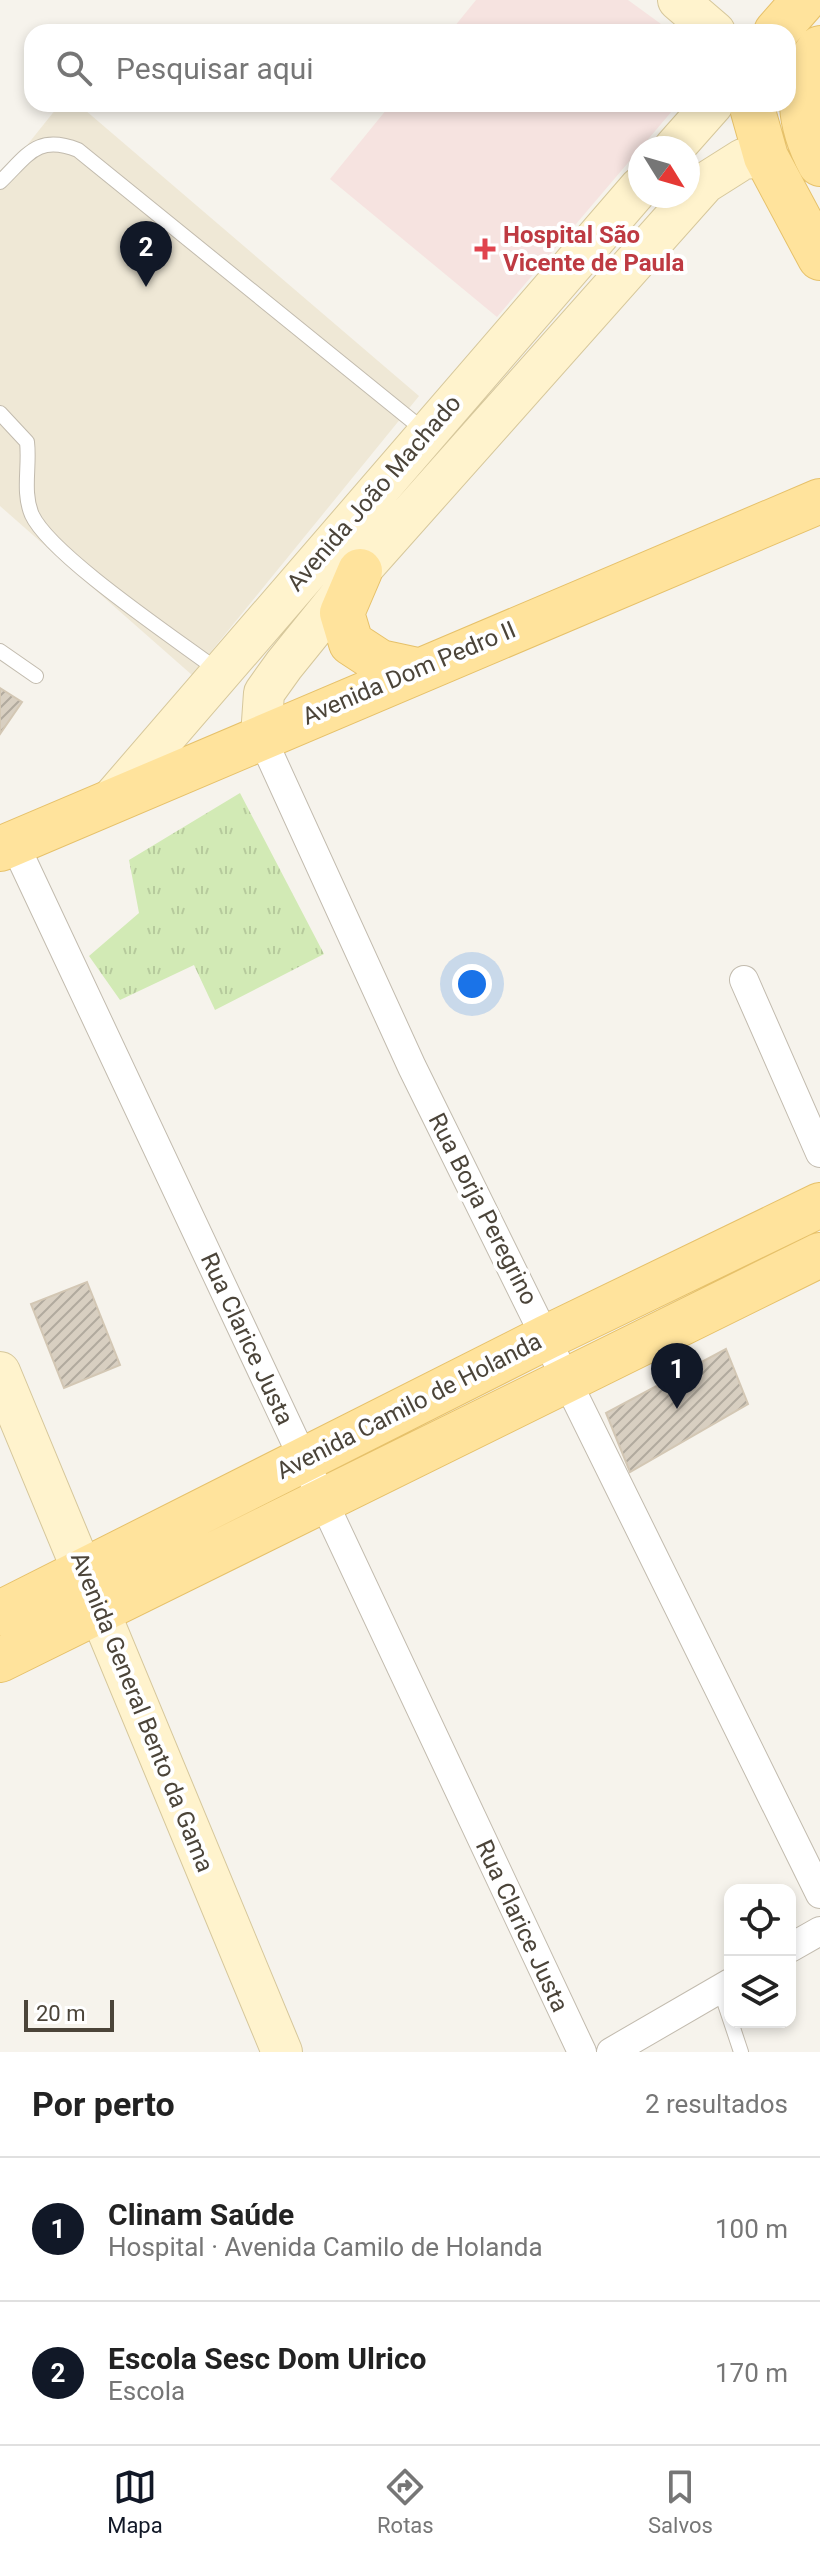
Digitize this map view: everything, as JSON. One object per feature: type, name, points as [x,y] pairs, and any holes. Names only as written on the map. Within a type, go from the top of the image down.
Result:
[{"type":"main road","points":[[678,0],[706,24]]},
{"type":"main road","points":[[783,24],[804,0]]},
{"type":"main road","points":[[820,48],[803,82],[800,103],[810,146],[820,164]]},
{"type":"main road","points":[[685,136],[706,112]]},
{"type":"main road","points":[[753,112],[766,157],[820,258]]},
{"type":"main road","name":"Avenida João Machado","points":[[261,736],[264,693],[360,571],[705,183],[743,159],[766,157]]},
{"type":"main road","name":"Avenida João Machado","points":[[111,800],[628,201]]},
{"type":"main road","points":[[517,327],[551,356]]},
{"type":"main road","name":"Avenida Dom Pedro II","points":[[7,846],[820,501]]},
{"type":"main road","points":[[360,571],[342,613],[351,643],[380,662],[417,670]]},
{"type":"main road","name":"Avenida Camilo de Holanda","points":[[0,1660],[93,1591],[302,1459],[820,1205]]},
{"type":"main road","name":"Avenida Camilo de Holanda","points":[[0,1613],[93,1591],[320,1500],[820,1255]]},
{"type":"main road","name":"Avenida General Bento da Gama","points":[[0,1372],[282,2052]]},
{"type":"street","name":"Rua Borja Peregrino","points":[[261,736],[412,1067],[820,1894]]},
{"type":"street","name":"Rua Clarice Justa","points":[[7,846],[142,1109],[320,1500],[582,2052]]},
{"type":"street","points":[[744,980],[820,1153]]},
{"type":"street","points":[[796,1945],[820,1931]]},
{"type":"street","points":[[611,2052],[724,1987]]},
{"type":"lane","points":[[0,182],[40,145],[57,142],[78,150],[426,433]]},
{"type":"lane","points":[[0,413],[27,442],[27,495],[33,516],[41,526],[65,553],[220,672]]},
{"type":"lane","points":[[0,651],[36,676]]},
{"type":"lane","points":[[735,2028],[741,2052]]},
{"type":"shaded area","points":[[476,0],[628,0],[661,24],[456,24]]},
{"type":"shaded area","points":[[54,112],[87,112],[419,396],[192,675],[0,506],[0,179]]},
{"type":"shaded area","name":"Hospital São Vicente de Paula","points":[[384,112],[671,112],[651,136],[628,136],[628,163],[497,317],[330,179]]},
{"type":"green space","points":[[240,793],[324,954],[215,1010],[194,965],[120,1000],[89,956],[139,913],[129,860]]},
{"type":"building","points":[[0,688],[22,702],[0,734]]},
{"type":"building","points":[[87,1282],[120,1365],[64,1388],[31,1304]]},
{"type":"building","points":[[726,1349],[748,1404],[630,1472],[606,1413]]},
{"type":"place","name":"Hospital São Vicente de Paula","points":[[485,249]]},
{"type":"place","name":"Escola Sesc Dom Ulrico","points":[[146,287]]},
{"type":"place","name":"Clinam Saúde","points":[[677,1409]]}]
